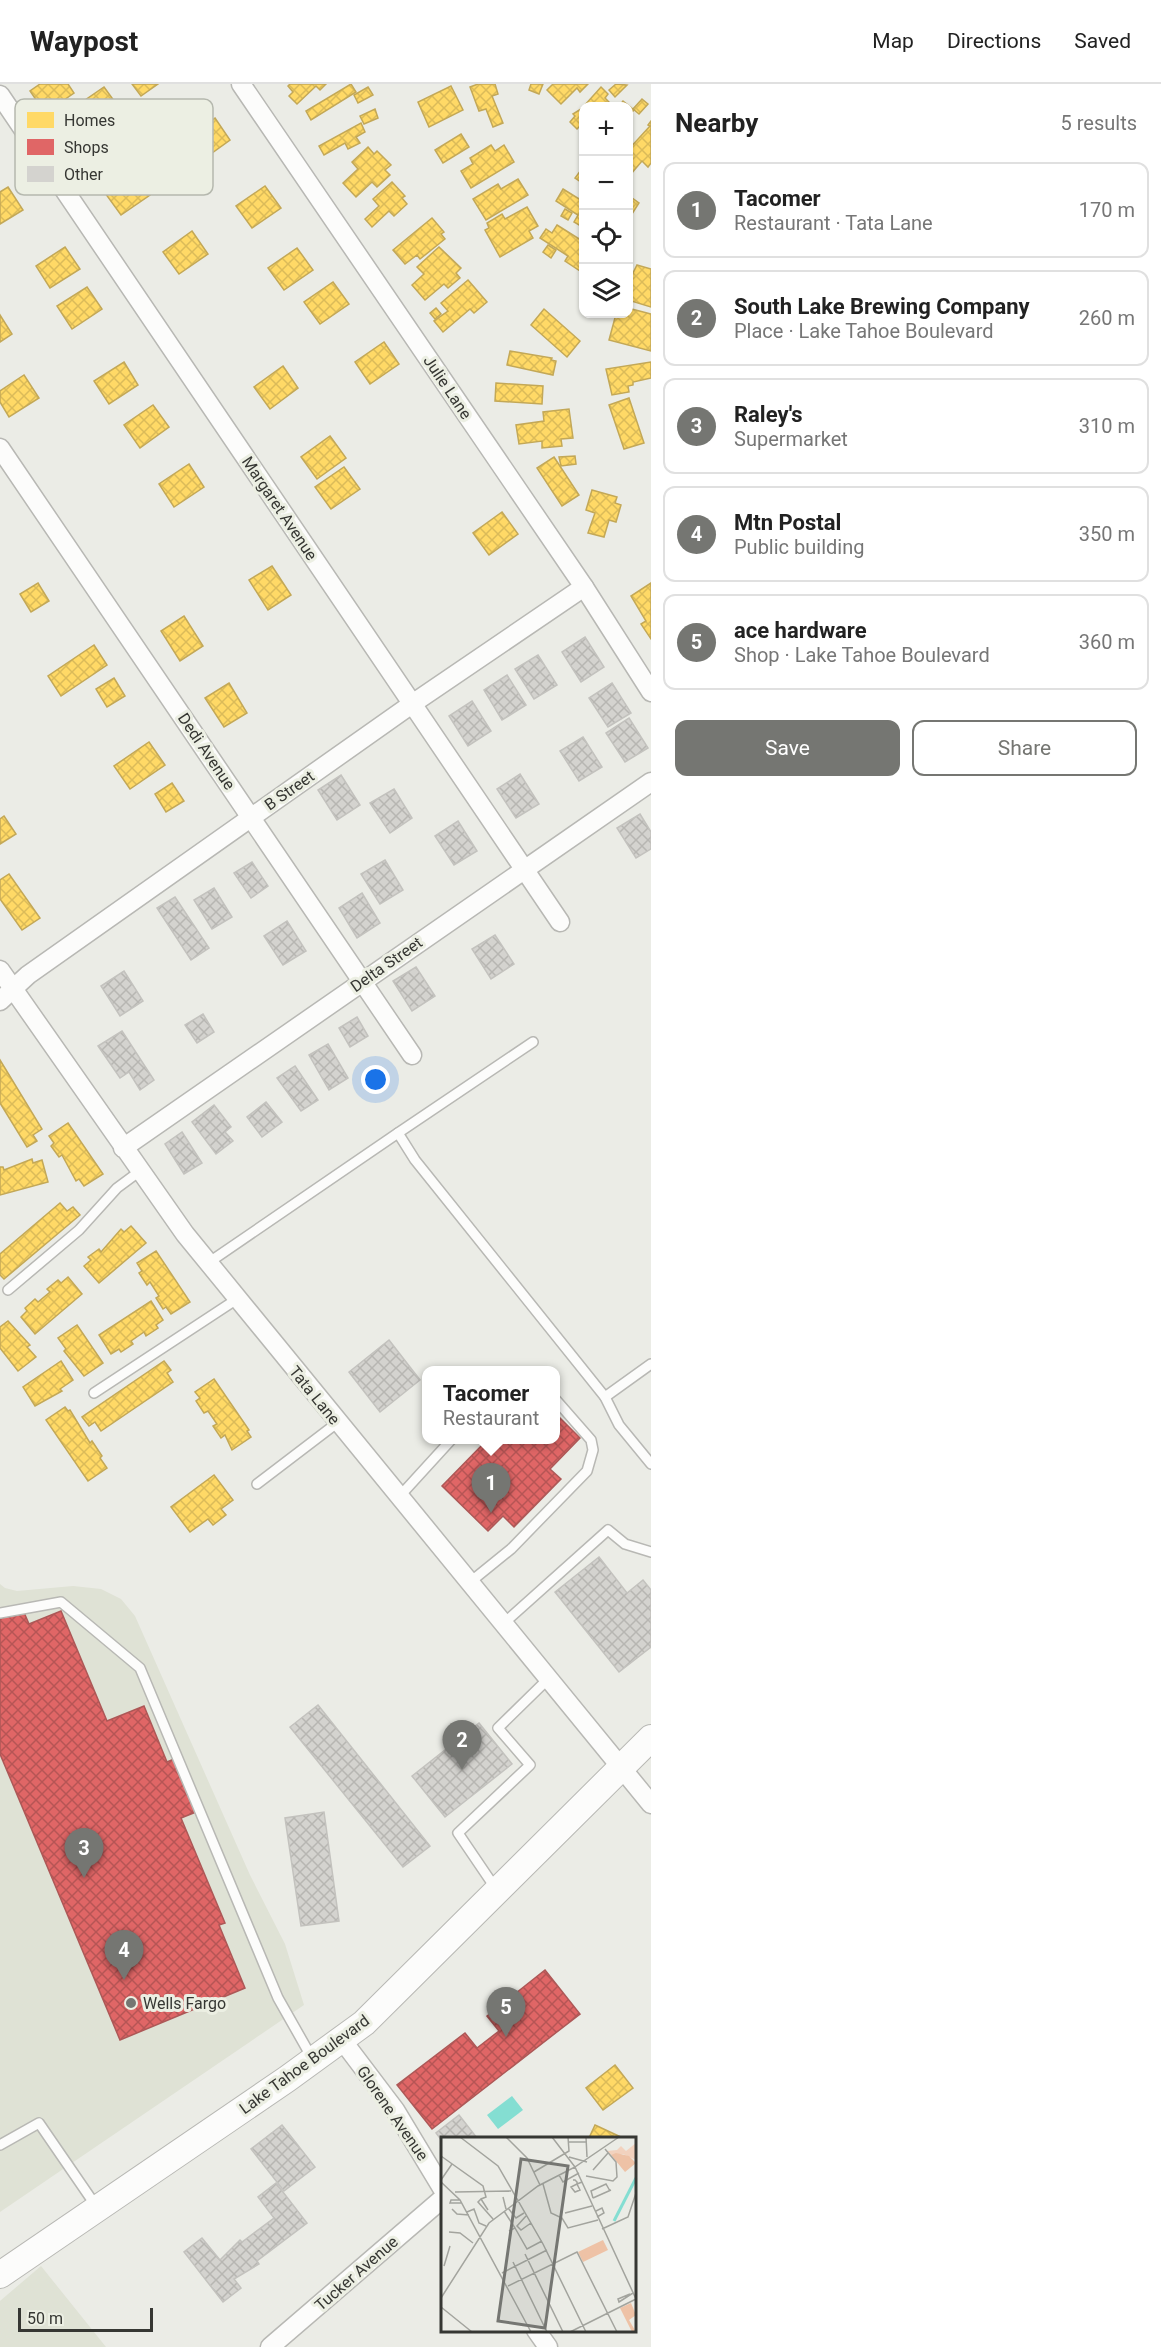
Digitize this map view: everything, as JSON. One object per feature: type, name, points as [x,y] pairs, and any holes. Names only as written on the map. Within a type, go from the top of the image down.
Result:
[{"type":"main road","name":"Lake Tahoe Boulevard","points":[[0,2275],[342,2040],[407,1982],[651,1738]]},
{"type":"street","name":"Julie Lane","points":[[241,84],[584,587],[651,692]]},
{"type":"street","name":"Margaret Avenue","points":[[0,94],[15,116]]},
{"type":"street","name":"Margaret Avenue","points":[[68,195],[560,922]]},
{"type":"street","name":"Dedi Avenue","points":[[0,448],[412,1055]]},
{"type":"street","name":"B Street","points":[[6,995],[27,975],[251,816],[584,587]]},
{"type":"street","name":"Delta Street","points":[[123,1148],[523,868],[651,782]]},
{"type":"street","name":"Tata Lane","points":[[0,970],[6,995],[208,1263],[651,1804]]},
{"type":"street","name":"Glorene Avenue","points":[[342,2040],[395,2110],[441,2186]]},
{"type":"street","name":"Tucker Avenue","points":[[270,2347],[441,2200]]},
{"type":"street","points":[[537,2332],[548,2347]]},
{"type":"lane","points":[[208,1263],[533,1042]]},
{"type":"lane","points":[[398,1134],[415,1160],[605,1397],[619,1425],[651,1464]]},
{"type":"lane","points":[[8,1290],[79,1230],[117,1188],[140,1171]]},
{"type":"lane","points":[[94,1393],[237,1299]]},
{"type":"lane","points":[[605,1397],[651,1364]]},
{"type":"lane","points":[[469,1583],[511,1549],[587,1471],[591,1464],[591,1440],[560,1406]]},
{"type":"lane","points":[[257,1484],[337,1423]]},
{"type":"lane","points":[[399,1497],[447,1444]]},
{"type":"lane","points":[[503,1624],[608,1530],[626,1544],[651,1552]]},
{"type":"lane","points":[[0,1613],[61,1602],[140,1668],[278,1998],[313,2060]]},
{"type":"lane","points":[[498,1891],[458,1833],[531,1765],[498,1728],[548,1679]]},
{"type":"lane","points":[[0,2145],[39,2123],[97,2208]]},
{"type":"shaded area","points":[[0,1584],[17,1591],[73,1586],[101,1589],[121,1599],[135,1616],[250,1875],[285,1944],[304,2005],[0,2212]]},
{"type":"shaded area","points":[[41,2266],[106,2347],[0,2347],[0,2301]]},
{"type":"water","points":[[512,2096],[523,2110],[498,2129],[487,2115]]},
{"type":"building: Homes","points":[[40,84],[68,84],[74,93],[65,99],[35,99],[30,91]]},
{"type":"building: Homes","points":[[132,84],[158,84],[141,96]]},
{"type":"building: Homes","points":[[290,84],[326,84],[320,90],[316,86],[297,104],[289,96],[293,92],[288,86]]},
{"type":"building: Homes","points":[[351,84],[356,92],[311,120],[306,111]]},
{"type":"building: Homes","points":[[478,84],[495,84],[498,94],[492,96],[503,123],[493,127],[486,109],[479,111],[470,87]]},
{"type":"building: Homes","points":[[531,84],[543,84],[539,94],[529,90]]},
{"type":"building: Homes","points":[[553,84],[588,84],[580,92],[577,88],[561,104],[547,90]]},
{"type":"building: Homes","points":[[616,84],[627,85],[615,97],[609,90]]},
{"type":"building: Homes","points":[[451,86],[463,110],[429,127],[418,102]]},
{"type":"building: Homes","points":[[104,87],[113,99],[87,99]]},
{"type":"building: Homes","points":[[368,87],[373,95],[358,103],[354,95]]},
{"type":"building: Homes","points":[[601,87],[608,94],[605,98],[609,102],[588,102]]},
{"type":"building: Homes","points":[[642,99],[648,104],[639,114],[633,109]]},
{"type":"building: Homes","points":[[375,109],[378,118],[364,124],[360,116]]},
{"type":"building: Homes","points":[[579,110],[577,129],[570,122],[575,116],[573,114]]},
{"type":"building: Homes","points":[[215,118],[230,140],[213,152],[213,119]]},
{"type":"building: Homes","points":[[651,121],[651,163],[648,167],[642,161],[633,172],[633,145],[650,126],[648,125]]},
{"type":"building: Homes","points":[[361,123],[365,132],[356,137],[360,143],[348,149],[345,143],[324,155],[319,146]]},
{"type":"building: Homes","points":[[461,134],[469,147],[443,163],[435,150]]},
{"type":"building: Homes","points":[[491,145],[495,151],[504,145],[514,162],[471,188],[461,171],[473,164],[470,158]]},
{"type":"building: Homes","points":[[368,147],[374,154],[377,151],[391,165],[385,170],[390,175],[377,187],[372,182],[356,197],[343,183],[358,169],[352,162]]},
{"type":"building: Homes","points":[[518,179],[528,195],[486,220],[473,199],[498,184],[501,189]]},
{"type":"building: Homes","points":[[392,182],[405,196],[402,198],[407,204],[394,216],[389,211],[372,227],[365,219],[379,206],[373,199]]},
{"type":"building: Homes","points":[[265,186],[281,208],[252,228],[236,206]]},
{"type":"building: Homes","points":[[8,187],[23,210],[0,224],[0,192]]},
{"type":"building: Homes","points":[[563,189],[579,199],[579,225],[574,222],[578,215],[556,201]]},
{"type":"building: Homes","points":[[106,195],[150,195],[121,215]]},
{"type":"building: Homes","points":[[633,199],[639,203],[633,212]]},
{"type":"building: Homes","points":[[527,207],[538,226],[529,231],[533,238],[500,257],[485,230],[489,228],[487,223],[502,214],[505,219]]},
{"type":"building: Homes","points":[[565,209],[572,213],[568,220],[561,216]]},
{"type":"building: Homes","points":[[432,218],[444,232],[441,234],[445,239],[420,259],[417,255],[405,264],[393,250]]},
{"type":"building: Homes","points":[[557,225],[579,239],[579,270],[565,261],[568,256],[540,238],[546,229],[552,233]]},
{"type":"building: Homes","points":[[192,231],[208,254],[179,274],[163,252]]},
{"type":"building: Homes","points":[[548,245],[556,250],[551,258],[543,252]]},
{"type":"building: Homes","points":[[65,247],[80,269],[50,288],[36,266]]},
{"type":"building: Homes","points":[[439,247],[461,268],[456,273],[460,278],[448,288],[444,284],[425,300],[412,285],[424,274],[417,267]]},
{"type":"building: Homes","points":[[297,248],[313,270],[284,290],[268,268]]},
{"type":"building: Homes","points":[[637,265],[651,269],[651,307],[633,302],[633,273]]},
{"type":"building: Homes","points":[[468,280],[487,302],[474,313],[470,309],[443,332],[434,321],[448,311],[441,303]]},
{"type":"building: Homes","points":[[333,282],[349,304],[320,324],[304,302]]},
{"type":"building: Homes","points":[[87,287],[102,309],[72,329],[57,306]]},
{"type":"building: Homes","points":[[436,308],[441,314],[435,319],[430,313]]},
{"type":"building: Homes","points":[[544,309],[580,341],[567,357],[531,325]]},
{"type":"building: Homes","points":[[633,309],[651,314],[651,351],[609,340],[615,318],[633,318]]},
{"type":"building: Homes","points":[[0,315],[12,334],[0,342]]},
{"type":"building: Homes","points":[[384,342],[399,364],[370,384],[355,362]]},
{"type":"building: Homes","points":[[510,351],[552,358],[551,360],[556,361],[553,375],[507,365]]},
{"type":"building: Homes","points":[[124,362],[138,385],[109,404],[94,381]]},
{"type":"building: Homes","points":[[651,362],[651,378],[633,382],[633,385],[628,386],[629,392],[612,395],[606,369]]},
{"type":"building: Homes","points":[[283,366],[298,388],[270,409],[254,387]]},
{"type":"building: Homes","points":[[24,375],[39,398],[9,417],[0,402],[0,391]]},
{"type":"building: Homes","points":[[496,383],[543,386],[542,404],[495,401]]},
{"type":"building: Homes","points":[[629,398],[644,443],[624,449],[609,405]]},
{"type":"building: Homes","points":[[153,405],[169,427],[140,448],[124,425]]},
{"type":"building: Homes","points":[[569,409],[573,438],[561,439],[562,446],[542,448],[542,441],[519,444],[516,425],[544,421],[543,412]]},
{"type":"building: Homes","points":[[330,436],[346,458],[317,479],[301,457]]},
{"type":"building: Homes","points":[[575,456],[576,464],[561,466],[559,457]]},
{"type":"building: Homes","points":[[554,457],[579,495],[562,506],[537,468]]},
{"type":"building: Homes","points":[[189,464],[204,487],[174,507],[159,484]]},
{"type":"building: Homes","points":[[344,467],[360,489],[331,509],[315,487]]},
{"type":"building: Homes","points":[[592,490],[617,497],[615,503],[621,505],[616,522],[609,520],[604,537],[588,533],[595,513],[586,510]]},
{"type":"building: Homes","points":[[502,512],[518,534],[489,555],[473,533]]},
{"type":"building: Homes","points":[[272,566],[291,595],[268,610],[249,580]]},
{"type":"building: Homes","points":[[38,583],[49,601],[31,612],[20,594]]},
{"type":"building: Homes","points":[[651,583],[651,639],[641,624],[646,621],[631,596]]},
{"type":"building: Homes","points":[[184,616],[203,646],[180,661],[161,631]]},
{"type":"building: Homes","points":[[94,645],[107,665],[61,696],[48,676]]},
{"type":"building: Homes","points":[[114,678],[125,696],[107,707],[96,689]]},
{"type":"building: Homes","points":[[229,683],[247,713],[224,727],[205,698]]},
{"type":"building: Homes","points":[[149,742],[165,765],[130,789],[114,766]]},
{"type":"building: Homes","points":[[172,783],[184,801],[166,812],[155,794]]},
{"type":"building: Homes","points":[[4,816],[16,834],[0,844],[0,819]]},
{"type":"building: Homes","points":[[9,874],[40,918],[22,930],[0,899],[0,880]]},
{"type":"building: Homes","points":[[0,1060],[42,1129],[33,1135],[37,1141],[27,1147],[0,1103]]},
{"type":"building: Homes","points":[[68,1123],[103,1174],[84,1186],[79,1179],[76,1181],[62,1155],[59,1157],[51,1146],[54,1143],[49,1136]]},
{"type":"building: Homes","points":[[32,1159],[33,1163],[42,1160],[48,1182],[0,1195],[0,1167],[4,1170]]},
{"type":"building: Homes","points":[[60,1203],[67,1211],[73,1207],[80,1215],[4,1279],[0,1275],[0,1254]]},
{"type":"building: Homes","points":[[131,1226],[146,1243],[99,1283],[84,1266],[91,1260],[88,1257],[99,1249],[101,1252],[121,1229],[124,1232]]},
{"type":"building: Homes","points":[[156,1251],[190,1302],[171,1314],[166,1307],[163,1309],[156,1298],[159,1296],[150,1282],[147,1285],[139,1273],[142,1271],[137,1263]]},
{"type":"building: Homes","points":[[68,1277],[82,1294],[35,1334],[21,1317],[27,1311],[25,1308],[35,1299],[38,1302],[50,1292],[47,1289],[58,1280],[61,1283]]},
{"type":"building: Homes","points":[[151,1301],[163,1320],[156,1325],[158,1328],[146,1336],[144,1332],[131,1341],[133,1344],[121,1352],[119,1349],[111,1354],[99,1335]]},
{"type":"building: Homes","points":[[8,1321],[30,1345],[27,1347],[36,1357],[18,1371],[0,1348],[0,1327]]},
{"type":"building: Homes","points":[[77,1325],[103,1363],[84,1376],[64,1351],[66,1349],[58,1338]]},
{"type":"building: Homes","points":[[61,1361],[73,1380],[60,1389],[62,1391],[35,1406],[23,1387]]},
{"type":"building: Homes","points":[[164,1361],[171,1370],[167,1373],[173,1382],[101,1431],[95,1422],[89,1426],[82,1417]]},
{"type":"building: Homes","points":[[214,1379],[249,1430],[247,1431],[251,1437],[232,1450],[225,1435],[221,1438],[213,1426],[217,1424],[208,1411],[204,1413],[196,1401],[200,1398],[195,1392]]},
{"type":"building: Homes","points":[[65,1407],[68,1411],[70,1410],[90,1443],[92,1441],[107,1468],[88,1481],[46,1420]]},
{"type":"building: Homes","points":[[214,1475],[233,1500],[221,1509],[226,1515],[213,1525],[208,1519],[190,1532],[171,1507]]},
{"type":"building: Homes","points":[[615,2065],[633,2088],[603,2110],[586,2088]]},
{"type":"building: Homes","points":[[595,2125],[621,2137],[589,2137]]},
{"type":"building: Shops","points":[[560,1418],[580,1438],[550,1469],[561,1479],[514,1527],[503,1516],[488,1531],[442,1486],[483,1444],[560,1444]]},
{"type":"building: Shops","points":[[23,1610],[29,1624],[61,1611],[107,1721],[144,1706],[167,1762],[174,1759],[196,1812],[181,1818],[225,1923],[219,1925],[245,1988],[120,2040],[0,1754],[0,1619]]},
{"type":"building: Shops","points":[[545,1970],[580,2014],[432,2129],[397,2085],[465,2033],[477,2048],[499,2031],[487,2016]]},
{"type":"building: Other","points":[[585,637],[604,667],[581,682],[562,652]]},
{"type":"building: Other","points":[[538,655],[557,685],[534,699],[515,669]]},
{"type":"building: Other","points":[[507,675],[526,705],[502,720],[484,690]]},
{"type":"building: Other","points":[[612,683],[631,713],[608,727],[589,698]]},
{"type":"building: Other","points":[[472,701],[491,731],[468,746],[449,716]]},
{"type":"building: Other","points":[[629,718],[648,748],[625,762],[606,733]]},
{"type":"building: Other","points":[[583,737],[602,767],[579,781],[560,751]]},
{"type":"building: Other","points":[[520,774],[539,804],[516,818],[497,789]]},
{"type":"building: Other","points":[[341,775],[360,805],[337,820],[318,790]]},
{"type":"building: Other","points":[[394,789],[412,818],[390,833],[370,803]]},
{"type":"building: Other","points":[[640,814],[651,832],[651,849],[636,858],[617,828]]},
{"type":"building: Other","points":[[458,821],[477,851],[454,865],[435,836]]},
{"type":"building: Other","points":[[385,860],[403,890],[380,904],[361,874]]},
{"type":"building: Other","points":[[252,862],[268,886],[251,898],[234,873]]},
{"type":"building: Other","points":[[214,888],[232,917],[212,929],[194,900]]},
{"type":"building: Other","points":[[362,893],[380,923],[357,938],[339,908]]},
{"type":"building: Other","points":[[175,897],[209,948],[191,960],[157,908]]},
{"type":"building: Other","points":[[287,921],[306,951],[283,965],[264,936]]},
{"type":"building: Other","points":[[495,935],[514,964],[491,979],[472,949]]},
{"type":"building: Other","points":[[416,967],[435,996],[412,1011],[393,981]]},
{"type":"building: Other","points":[[124,971],[143,1001],[120,1016],[101,986]]},
{"type":"building: Other","points":[[203,1014],[214,1032],[197,1043],[185,1025]]},
{"type":"building: Other","points":[[357,1017],[368,1036],[350,1047],[339,1028]]},
{"type":"building: Other","points":[[122,1031],[154,1080],[140,1090],[129,1072],[120,1078],[98,1046]]},
{"type":"building: Other","points":[[328,1044],[348,1078],[329,1090],[309,1055]]},
{"type":"building: Other","points":[[295,1066],[318,1100],[301,1111],[277,1078]]},
{"type":"building: Other","points":[[266,1102],[282,1122],[262,1137],[247,1117]]},
{"type":"building: Other","points":[[214,1105],[231,1127],[225,1132],[233,1141],[216,1154],[192,1122]]},
{"type":"building: Other","points":[[182,1132],[202,1163],[184,1174],[165,1144]]},
{"type":"building: Other","points":[[389,1340],[420,1380],[380,1412],[349,1372]]},
{"type":"building: Other","points":[[599,1557],[627,1593],[643,1580],[651,1590],[651,1647],[619,1672],[555,1592]]},
{"type":"building: Other","points":[[318,1705],[430,1846],[403,1867],[290,1727]]},
{"type":"building: Other","points":[[479,1723],[512,1764],[445,1817],[412,1776]]},
{"type":"building: Other","points":[[324,1812],[339,1921],[301,1926],[285,1818]]},
{"type":"building: Other","points":[[459,2115],[476,2137],[441,2137],[441,2140],[436,2133]]},
{"type":"building: Other","points":[[282,2125],[315,2167],[284,2191],[251,2149]]},
{"type":"building: Other","points":[[276,2183],[307,2223],[257,2261],[259,2264],[234,2279],[241,2288],[223,2302],[184,2252],[202,2238],[220,2260],[240,2240],[242,2242],[274,2218],[258,2197]]},
{"type":"place","name":"Tacomer","points":[[491,1513]]},
{"type":"place","name":"South Lake Brewing Company","points":[[462,1770]]},
{"type":"place","name":"Raley's","points":[[84,1878]]},
{"type":"place","name":"Mtn Postal","points":[[124,1980]]},
{"type":"place","name":"Wells Fargo","points":[[131,2003]]},
{"type":"place","name":"ace hardware","points":[[506,2037]]}]
